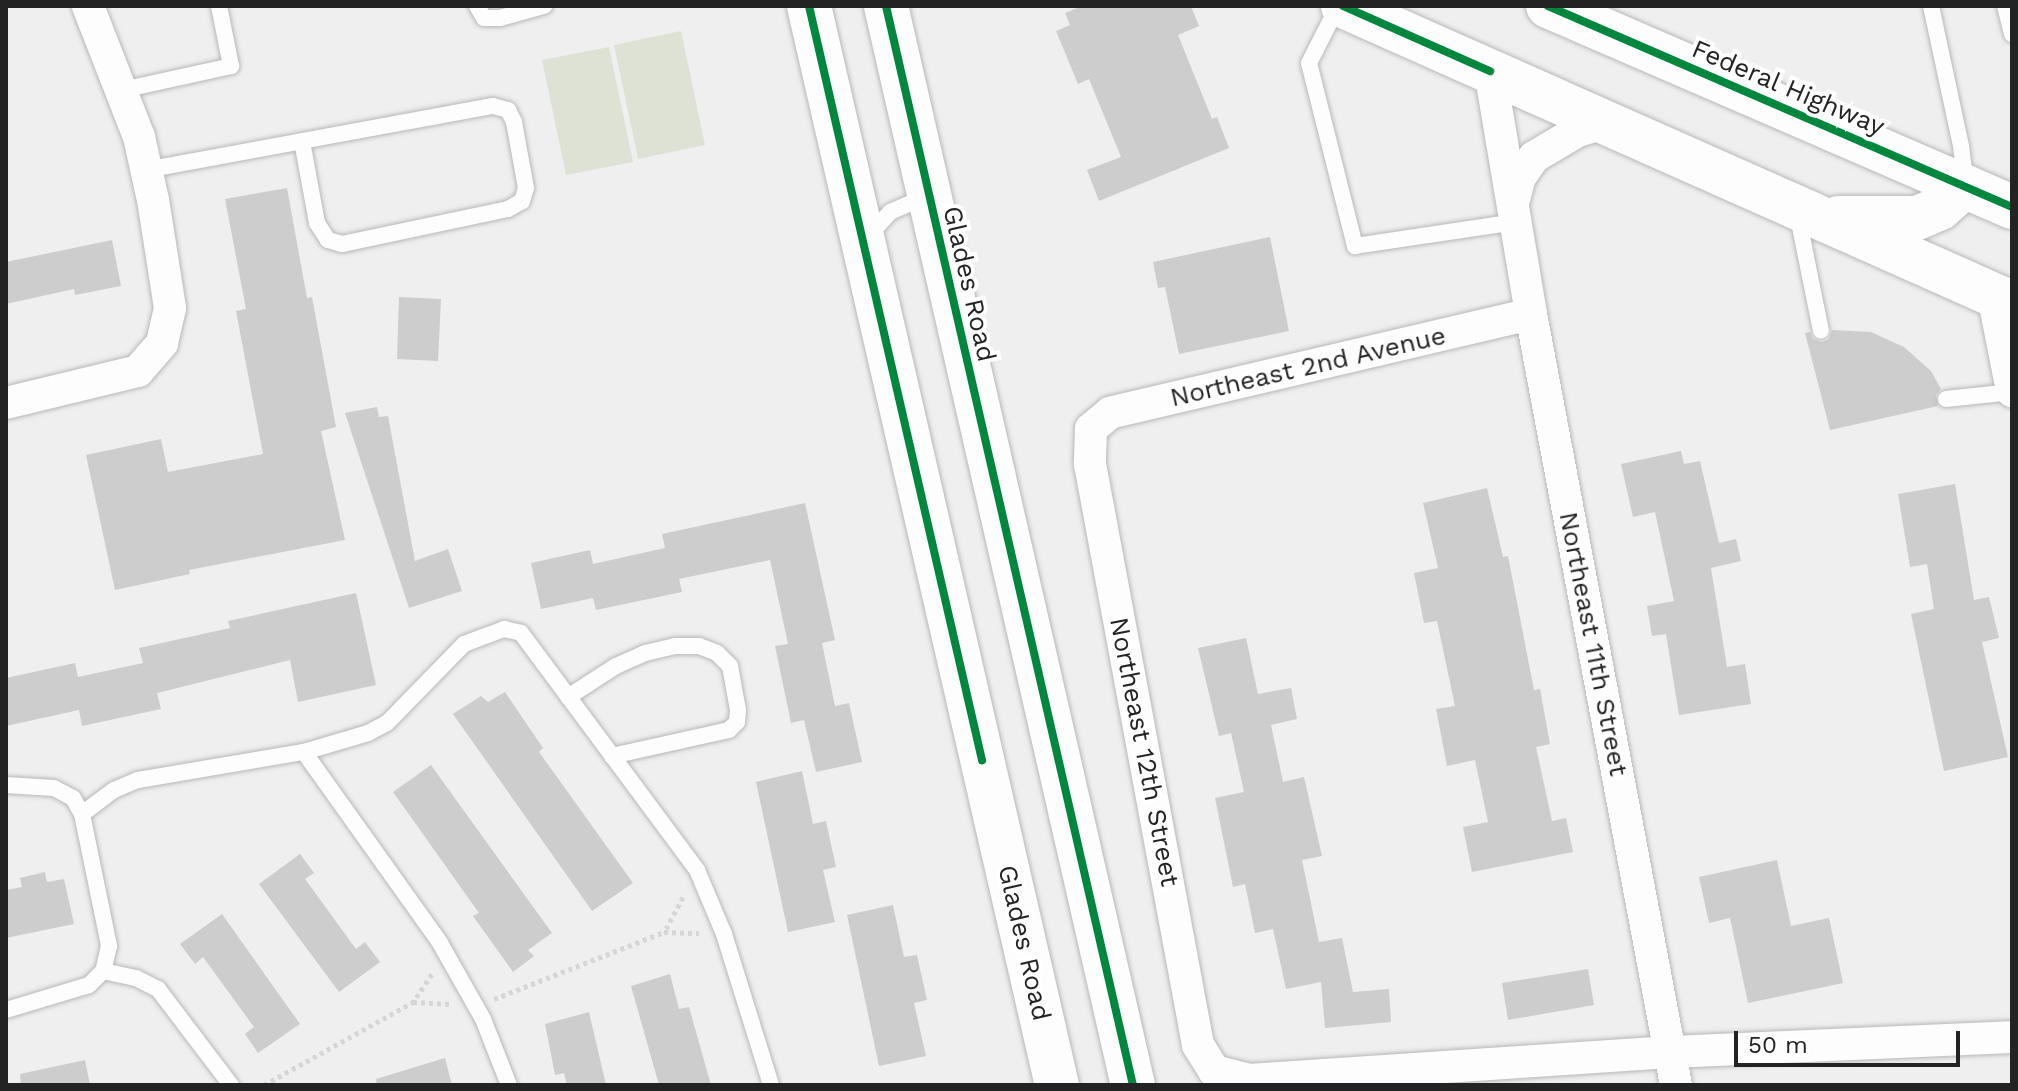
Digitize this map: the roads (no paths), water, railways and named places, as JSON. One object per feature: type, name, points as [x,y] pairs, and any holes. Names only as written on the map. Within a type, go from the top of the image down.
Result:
[{"type":"main road","name":"Glades Road","points":[[809,6],[1057,1085]]},
{"type":"main road","name":"Glades Road","points":[[886,6],[1133,1085]]},
{"type":"main road","points":[[1340,6],[1809,213],[2006,294]]},
{"type":"main road","name":"Federal Highway","points":[[1548,6],[2012,207]]},
{"type":"main road","points":[[1809,213],[1917,218],[1940,208],[1965,186]]},
{"type":"street","points":[[6,403],[138,371],[162,343],[170,308],[146,170],[122,90],[88,6]]},
{"type":"street","name":"Northeast 11th Street","points":[[1490,71],[1531,314],[1676,1085]]},
{"type":"street","points":[[1514,212],[1520,177],[1534,157],[1578,131],[1607,122]]},
{"type":"street","points":[[2006,294],[2012,392]]},
{"type":"street","name":"Northeast 2nd Avenue","points":[[1091,429],[1110,413],[1531,314]]},
{"type":"street","name":"Northeast 12th Street","points":[[1091,429],[1090,464],[1198,1045],[1214,1071],[1249,1080],[1670,1052]]},
{"type":"street","points":[[1670,1052],[2012,1037]]},
{"type":"lane","points":[[122,90],[231,66],[219,6]]},
{"type":"lane","points":[[477,6],[484,18],[500,18],[544,6]]},
{"type":"lane","points":[[1340,6],[1309,63],[1355,246],[1514,212]]},
{"type":"lane","points":[[1931,6],[1961,146],[1965,186]]},
{"type":"lane","points":[[2005,6],[2012,34]]},
{"type":"lane","points":[[146,170],[302,141],[493,106],[508,110],[514,122],[526,188],[522,201],[508,209],[342,244],[328,240],[317,223],[302,141]]},
{"type":"lane","points":[[863,243],[890,212],[928,195]]},
{"type":"lane","points":[[1809,213],[1821,331]]},
{"type":"lane","points":[[1946,399],[2012,392]]},
{"type":"lane","points":[[82,814],[114,790],[138,780],[334,746],[387,723],[464,644],[504,629],[521,633],[697,870],[724,934],[771,1085]]},
{"type":"lane","points":[[568,697],[616,666],[645,653],[675,646],[699,646],[717,653],[730,666],[738,710],[737,722],[729,730],[612,756]]},
{"type":"lane","points":[[304,752],[446,954],[476,1006],[509,1085]]},
{"type":"lane","points":[[6,785],[54,788],[73,798],[82,814],[109,946],[103,971],[89,985],[6,1010]]},
{"type":"lane","points":[[103,971],[136,978],[158,989],[231,1085]]}]
